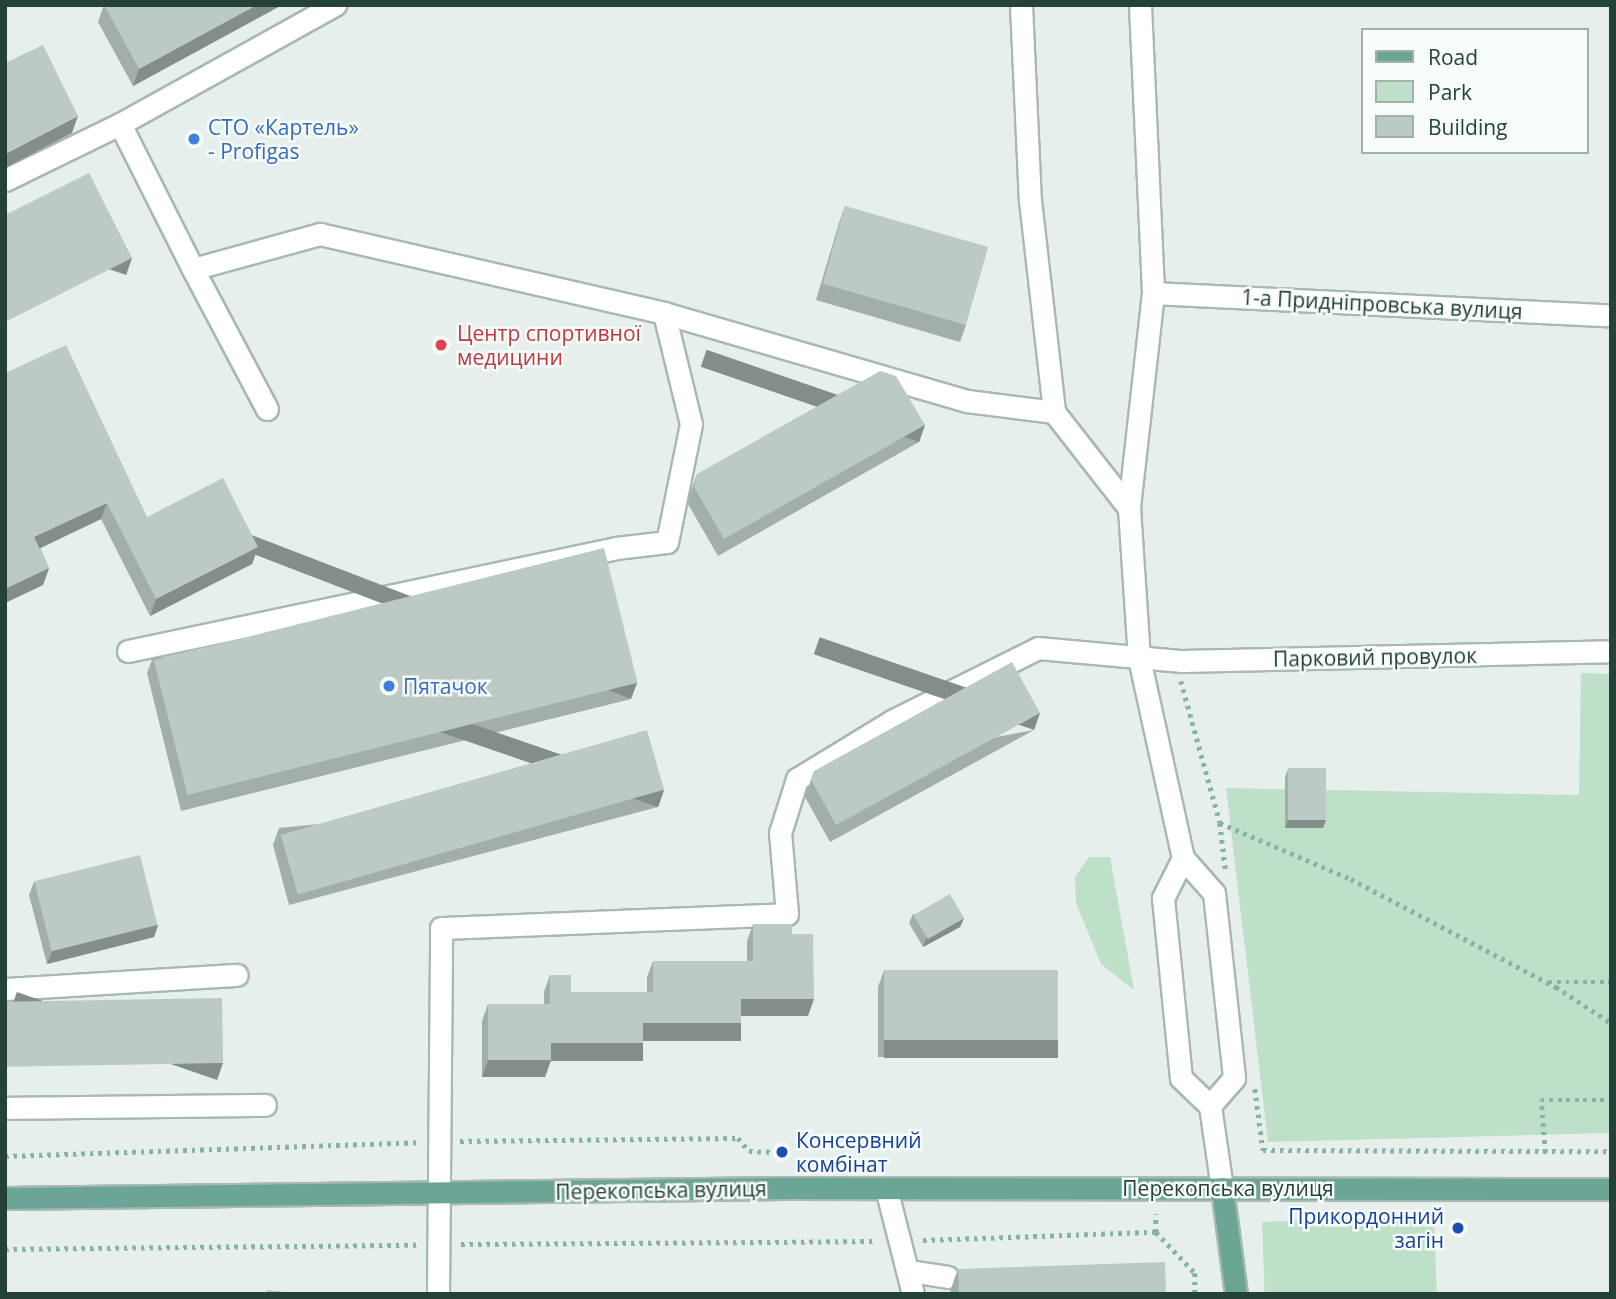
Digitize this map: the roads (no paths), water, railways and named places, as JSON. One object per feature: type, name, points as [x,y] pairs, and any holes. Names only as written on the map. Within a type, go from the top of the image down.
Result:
[{"type":"main road","name":"Перекопська вулиця","points":[[5,1198],[886,1188],[1611,1189]]},
{"type":"main road","points":[[1222,1188],[1236,1294]]},
{"type":"street","points":[[5,180],[120,124],[335,5]]},
{"type":"street","points":[[1021,5],[1030,200],[1054,412],[1129,508]]},
{"type":"street","points":[[1140,5],[1153,293],[1129,508],[1139,659],[1183,858],[1214,893],[1234,1079],[1210,1106]]},
{"type":"street","points":[[120,124],[267,409]]},
{"type":"street","points":[[193,269],[320,234],[664,313],[967,401],[1054,412]]},
{"type":"street","name":"1-а Придніпровська вулиця","points":[[1153,293],[1611,315]]},
{"type":"street","points":[[128,651],[616,548],[667,542],[691,424],[664,313]]},
{"type":"street","name":"Парковий провулок","points":[[439,1195],[441,928],[787,914],[780,833],[797,779],[892,721],[1038,648],[1182,661],[1611,651]]},
{"type":"street","points":[[1183,858],[1163,898],[1181,1078],[1210,1106],[1222,1188]]},
{"type":"street","points":[[5,989],[237,975]]},
{"type":"street","points":[[5,1108],[265,1105]]},
{"type":"street","points":[[886,1188],[914,1294]]},
{"type":"street","points":[[438,1294],[439,1195]]},
{"type":"street","points":[[910,1271],[948,1277]]},
{"type":"place","name":"СТО «Картель» - Profigas","points":[[194,139]]},
{"type":"place","name":"Центр спортивної медицини","points":[[441,345]]},
{"type":"place","name":"Пятачок","points":[[389,686]]},
{"type":"place","name":"Консервний комбінат","points":[[782,1152]]},
{"type":"place","name":"Прикордонний загін","points":[[1458,1228]]}]
